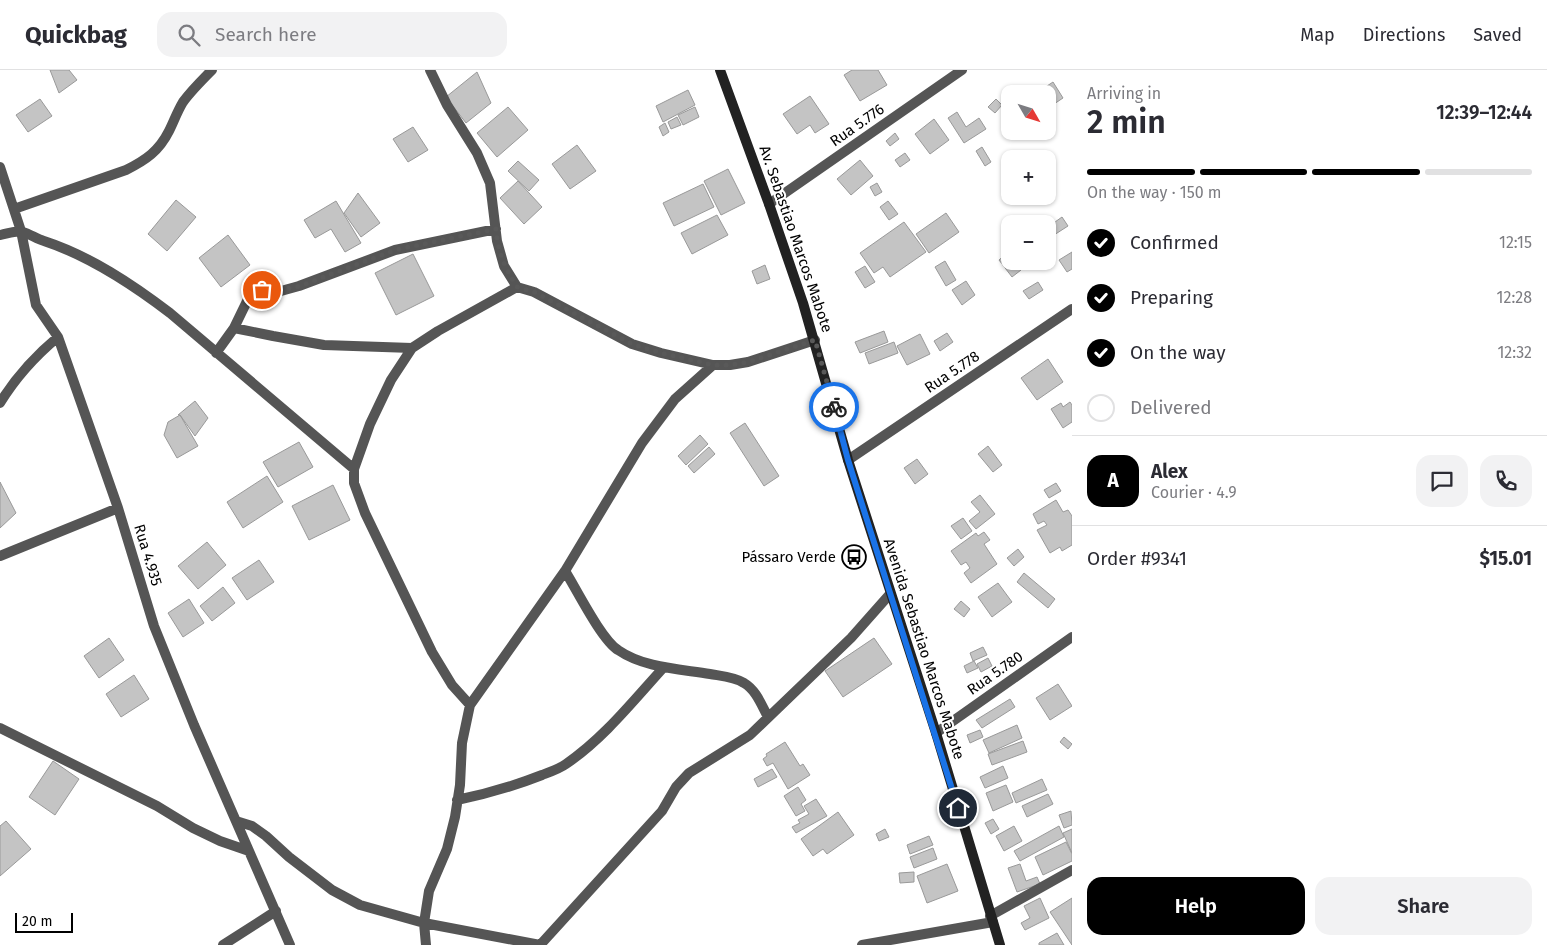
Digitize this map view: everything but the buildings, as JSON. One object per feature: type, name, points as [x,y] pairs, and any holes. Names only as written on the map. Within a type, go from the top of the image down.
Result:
[{"type":"main road","name":"Av. Sebastiao Marcos Mabote","points":[[720,70],[769,204],[815,340],[848,460],[872,534]]},
{"type":"main road","name":"Avenida Sebastiao Marcos Mabote","points":[[872,534],[936,733],[1000,945]]},
{"type":"street","points":[[14,209],[126,170],[144,161],[159,148],[184,101],[212,70]]},
{"type":"street","points":[[430,70],[447,105],[477,153],[484,168],[490,183],[497,241],[504,266],[517,287],[534,292],[632,344],[713,365],[748,362],[815,340]]},
{"type":"street","name":"Rua 5.776","points":[[769,204],[962,70]]},
{"type":"street","name":"Rua 4.935","points":[[0,167],[21,231],[36,305],[58,337],[118,508],[154,626],[194,725],[290,945]]},
{"type":"street","points":[[216,353],[234,328],[250,295],[257,291],[281,290],[300,286],[395,250],[496,229]]},
{"type":"street","points":[[0,235],[21,231],[58,245],[102,267],[143,292],[354,469]]},
{"type":"street","points":[[470,705],[452,685],[432,652],[365,513],[354,483],[354,469],[370,424],[391,380],[412,348],[438,331],[517,287]]},
{"type":"street","name":"Rua 5.778","points":[[848,460],[1072,309]]},
{"type":"street","points":[[234,328],[324,344],[412,348]]},
{"type":"street","points":[[0,403],[18,375],[58,337]]},
{"type":"street","points":[[426,945],[424,923],[429,891],[447,850],[455,817],[462,743],[470,705],[565,571],[642,443],[676,399],[713,365]]},
{"type":"street","points":[[0,556],[118,508]]},
{"type":"street","points":[[565,571],[605,636],[616,649],[630,658],[664,667],[723,676],[742,682],[753,691],[768,716]]},
{"type":"street","points":[[236,821],[252,826],[266,836],[294,862],[332,890],[360,905],[424,923],[540,945],[662,811],[676,787],[689,773],[750,734],[851,638],[890,594]]},
{"type":"street","name":"Rua 5.780","points":[[936,733],[1072,637]]},
{"type":"street","points":[[457,800],[491,793],[526,782],[564,766],[590,746],[664,667]]},
{"type":"street","points":[[0,728],[140,798],[193,828],[220,841],[249,850]]},
{"type":"street","points":[[862,945],[992,919],[1072,870]]},
{"type":"street","points":[[223,945],[276,911]]},
{"type":"way so far","points":[[262,290],[281,290],[300,286],[395,250],[496,229],[497,241],[504,266],[517,287],[534,292],[632,344],[713,365],[730,365],[748,362],[815,340],[834,407]]},
{"type":"place","name":"Pássaro Verde","points":[[854,557]]},
{"type":"route","points":[[834,407],[848,460],[936,733],[958,808]]}]
